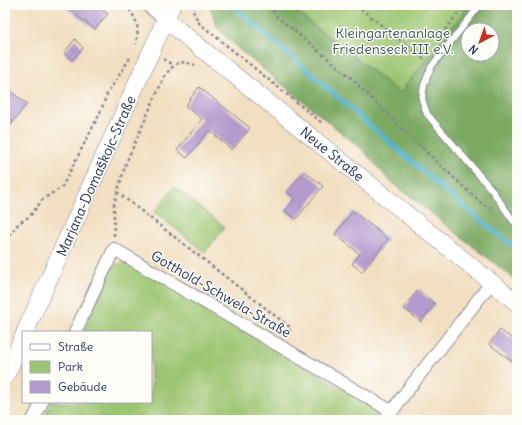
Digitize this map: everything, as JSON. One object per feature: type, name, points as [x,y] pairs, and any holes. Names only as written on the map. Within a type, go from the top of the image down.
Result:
[{"type":"street","name":"Neue Straße","points":[[147,5],[169,12],[491,283],[517,303]]},
{"type":"street","name":"Marjana-Domaškojc-Straße","points":[[25,331],[169,12]]},
{"type":"street","name":"Gotthold-Schwela-Straße","points":[[114,249],[280,346],[389,416],[491,283]]},
{"type":"street","points":[[75,331],[114,249]]},
{"type":"street","points":[[5,377],[22,339]]},
{"type":"street","points":[[34,420],[42,403]]},
{"type":"lane","points":[[480,5],[431,67],[424,85],[422,99],[427,114],[491,189],[512,220],[517,224]]},
{"type":"path","points":[[125,5],[134,14],[138,28],[136,45]]},
{"type":"path","points":[[194,5],[193,11],[199,23],[222,42]]},
{"type":"path","points":[[270,5],[275,15],[348,75],[403,130],[482,204],[512,220]]},
{"type":"path","points":[[356,5],[426,60]]},
{"type":"path","points":[[5,240],[19,223],[30,216],[43,198],[62,188],[100,113],[107,94],[133,52]]},
{"type":"path","points":[[114,249],[114,204],[117,192],[126,163],[164,77],[173,65],[177,63],[183,62],[198,66]]},
{"type":"path","points":[[117,192],[291,328],[280,346]]},
{"type":"green space","points":[[210,5],[288,5],[400,93],[469,5],[517,5],[517,281],[388,179],[363,150],[236,47],[216,26]]},
{"type":"green space","name":"Kleingartenanlage Friedenseck III e.V.","points":[[288,5],[469,5],[400,93]]},
{"type":"green space","points":[[174,187],[225,227],[205,252],[154,212]]},
{"type":"green space","points":[[128,262],[384,413],[379,420],[43,420],[51,403],[152,403],[152,331],[83,331],[111,269],[118,264]]},
{"type":"building","points":[[62,5],[96,5],[108,14],[95,29]]},
{"type":"building","points":[[75,39],[83,48],[72,60],[64,53]]},
{"type":"building","points":[[5,87],[27,104],[5,132]]},
{"type":"building","points":[[199,87],[250,128],[232,150],[209,130],[187,158],[177,150],[202,119],[185,106]]},
{"type":"building","points":[[304,171],[323,186],[296,219],[285,211],[295,198],[287,192]]},
{"type":"building","points":[[353,211],[388,239],[362,272],[352,264],[360,254],[335,234]]},
{"type":"building","points":[[418,290],[435,304],[421,322],[404,308]]},
{"type":"building","points":[[500,330],[517,342],[517,365],[489,344]]},
{"type":"waterway","points":[[232,5],[464,207],[517,249]]}]
